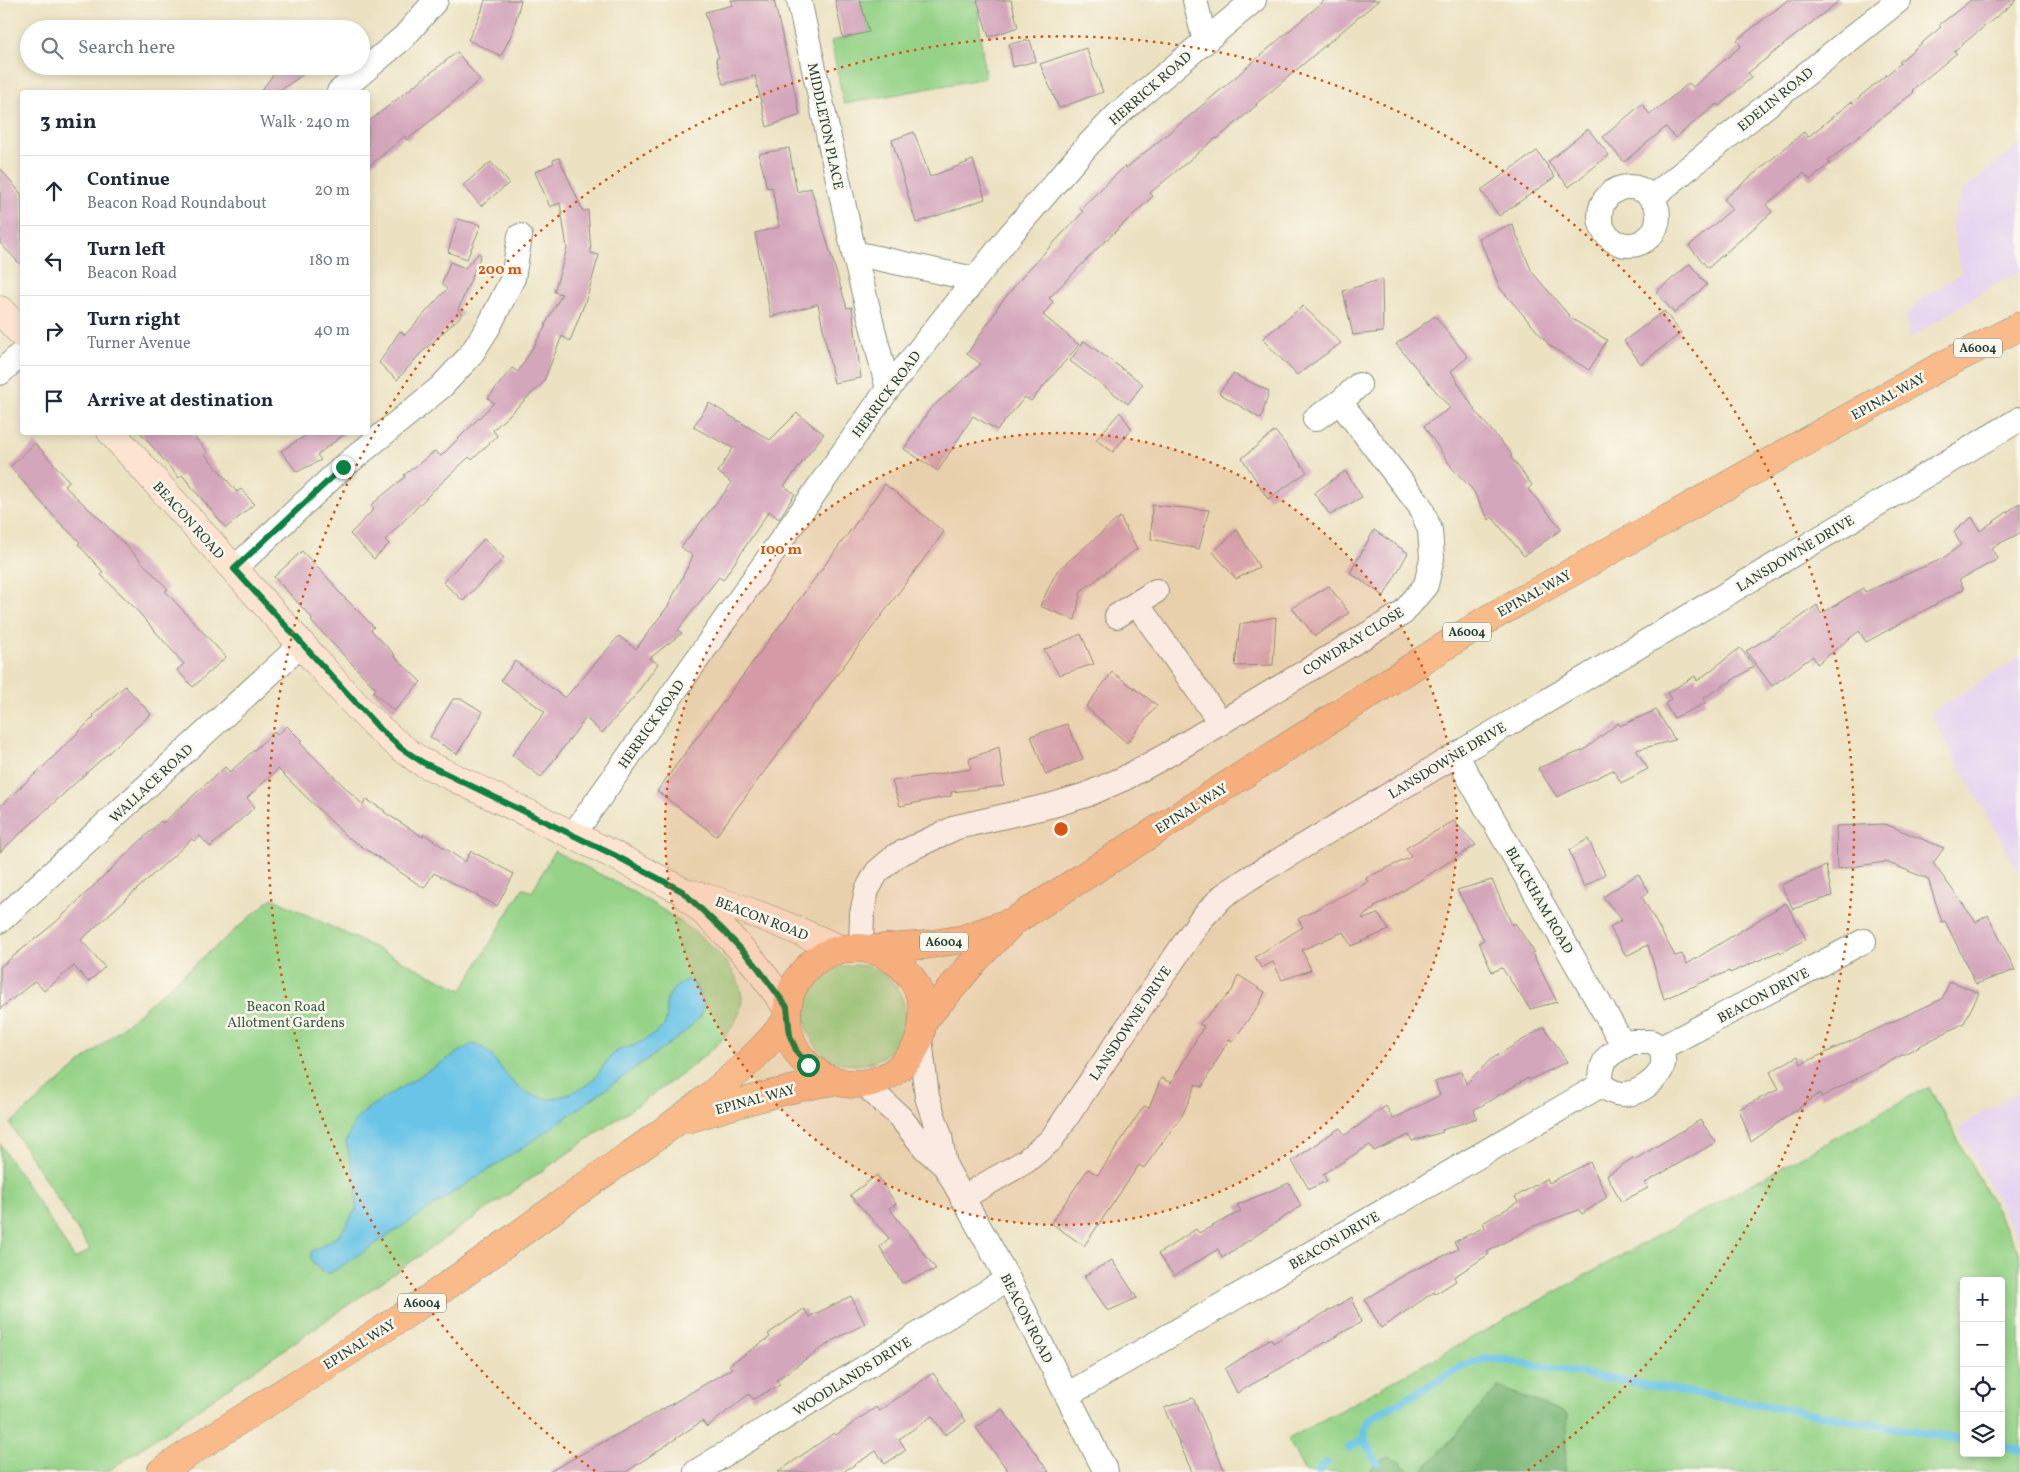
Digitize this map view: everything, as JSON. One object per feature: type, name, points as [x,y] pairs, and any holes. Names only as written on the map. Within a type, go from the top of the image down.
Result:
[{"type":"main road","name":"EPINAL WAY","points":[[858,948],[926,945],[963,939],[1014,920],[1486,620],[1936,369],[2020,326]]},
{"type":"main road","name":"EPINAL WAY","points":[[922,1030],[978,957],[1014,920]]},
{"type":"main road","points":[[858,948],[889,956],[910,975],[916,983],[922,1001],[922,1030],[911,1056],[897,1070],[881,1079],[850,1082],[821,1075],[808,1065],[797,1052],[790,1036],[787,1013],[792,990],[800,976],[811,964],[825,954],[858,948]]},
{"type":"main road","name":"EPINAL WAY","points":[[160,1472],[409,1312],[675,1123],[742,1068],[774,1037],[787,1013]]},
{"type":"main road","name":"EPINAL WAY","points":[[675,1123],[761,1096],[808,1085],[850,1082]]},
{"type":"street","points":[[370,66],[404,37],[436,0]]},
{"type":"street","name":"MIDDLETON PLACE","points":[[799,0],[854,253],[888,389]]},
{"type":"street","points":[[1195,0],[1205,42]]},
{"type":"street","name":"HERRICK ROAD","points":[[573,835],[888,389],[974,279],[1010,235],[1116,116],[1254,0]]},
{"type":"street","name":"EDELIN ROAD","points":[[1651,198],[1899,0]]},
{"type":"street","points":[[341,90],[359,75]]},
{"type":"street","points":[[234,569],[343,467],[441,388],[470,356],[489,326],[513,278],[520,236]]},
{"type":"street","points":[[854,253],[974,279]]},
{"type":"street","points":[[0,310],[20,332]]},
{"type":"street","points":[[0,373],[20,355]]},
{"type":"street","points":[[1314,419],[1340,402],[1359,385]]},
{"type":"street","name":"COWDRAY CLOSE","points":[[858,948],[867,890],[878,872],[897,855],[957,827],[1053,805],[1086,795],[1125,778],[1221,723],[1403,613],[1426,585],[1432,558],[1430,530],[1420,506],[1340,402]]},
{"type":"street","name":"LANSDOWNE DRIVE","points":[[962,1198],[1026,1161],[1050,1140],[1201,920],[1223,896],[1248,879],[2020,419]]},
{"type":"street","name":"BEACON ROAD","points":[[114,435],[379,728],[401,748],[422,762],[573,835],[682,891],[755,964],[787,1013]]},
{"type":"street","points":[[1117,616],[1147,598],[1221,723]]},
{"type":"street","name":"WALLACE ROAD","points":[[0,921],[302,644]]},
{"type":"street","name":"BLACKHAM ROAD","points":[[1456,755],[1624,1046]]},
{"type":"street","name":"BEACON ROAD","points":[[682,891],[722,901],[858,948]]},
{"type":"street","name":"BEACON DRIVE","points":[[1661,1048],[1864,941]]},
{"type":"street","name":"BEACON ROAD","points":[[922,1030],[927,1096],[940,1136],[945,1166],[1008,1279],[1106,1472]]},
{"type":"street","points":[[1632,1042],[1651,1042],[1661,1048],[1663,1063],[1659,1074],[1647,1085],[1624,1094],[1612,1092],[1601,1085],[1600,1071],[1603,1062],[1610,1054],[1624,1046],[1632,1042]]},
{"type":"street","name":"BEACON ROAD","points":[[850,1082],[900,1117],[925,1148],[945,1166]]},
{"type":"street","name":"BEACON DRIVE","points":[[1067,1395],[1601,1085]]},
{"type":"street","name":"WOODLANDS DRIVE","points":[[696,1472],[1008,1279]]},
{"type":"shaded area","points":[[2020,144],[2020,272],[1996,283],[1909,339],[1906,316],[1923,298],[1961,273],[1952,225],[1962,192]]},
{"type":"shaded area","points":[[2020,657],[2020,874],[1930,714]]},
{"type":"shaded area","points":[[2020,1090],[2020,1242],[1958,1129]]},
{"type":"green space","points":[[860,0],[977,0],[985,78],[844,104],[831,41],[868,32]]},
{"type":"green space","name":"Beacon Road Allotment Gardens","points":[[554,851],[605,877],[673,917],[704,940],[728,964],[741,989],[739,1014],[722,1039],[685,1072],[107,1472],[0,1472],[0,1144],[75,1259],[90,1250],[10,1124],[272,898],[462,990],[523,888],[532,892]]},
{"type":"green space","points":[[855,965],[874,968],[891,979],[902,996],[905,1015],[902,1034],[891,1051],[874,1062],[855,1065],[836,1062],[819,1051],[808,1034],[805,1015],[808,996],[819,979],[836,968]]},
{"type":"green space","points":[[1929,1086],[2020,1255],[2020,1472],[1564,1472],[1568,1414],[1498,1387],[1422,1472],[1409,1472],[1400,1462],[1377,1463],[1369,1472],[1305,1472],[1288,1439]]},
{"type":"green space","points":[[1498,1387],[1568,1414],[1564,1472],[1422,1472]]},
{"type":"green space","points":[[1389,1457],[1400,1462],[1409,1472],[1369,1472],[1377,1463]]},
{"type":"water","points":[[688,979],[695,985],[704,1002],[701,1016],[683,1034],[540,1136],[331,1273],[319,1269],[311,1259],[311,1252],[340,1235],[356,1209],[357,1188],[346,1142],[355,1120],[371,1106],[472,1044],[488,1052],[508,1077],[525,1092],[548,1099],[572,1092],[590,1083],[617,1051],[640,1042],[662,1028],[666,1021],[666,1002],[670,994],[676,987]]},
{"type":"building","points":[[485,0],[521,0],[513,31],[501,56],[468,40]]},
{"type":"building","points":[[731,0],[774,0],[800,115],[767,127],[755,76],[723,84],[716,58],[719,58],[705,12],[733,5]]},
{"type":"building","points":[[835,0],[860,0],[869,32],[843,38]]},
{"type":"building","points":[[977,0],[1011,0],[1018,27],[989,37]]},
{"type":"building","points":[[1325,0],[1379,0],[1217,139],[1150,193],[1153,196],[1049,298],[1053,302],[1043,315],[1079,345],[1031,401],[1025,397],[997,430],[973,416],[938,471],[904,449],[930,409],[981,364],[967,354],[996,309],[1027,271],[1083,212],[1080,209],[1125,166],[1126,168],[1204,104]]},
{"type":"building","points":[[1788,0],[1840,0],[1748,73],[1752,77],[1719,106],[1717,104],[1675,138],[1666,127],[1624,162],[1603,137],[1642,104],[1650,115],[1689,83],[1693,87],[1741,46],[1737,40]]},
{"type":"building","points":[[1971,0],[2017,0],[1954,51],[1957,53],[1912,90],[1914,92],[1828,161],[1830,164],[1810,180],[1804,173],[1766,205],[1772,212],[1708,268],[1689,246],[1732,209],[1724,199],[1804,132],[1808,137],[1852,103],[1901,63],[1899,62],[1941,27],[1939,25]]},
{"type":"building","points":[[1030,40],[1036,61],[1013,67],[1009,44]]},
{"type":"building","points":[[1086,48],[1103,92],[1059,108],[1040,64]]},
{"type":"building","points":[[457,52],[480,80],[407,140],[405,136],[370,165],[370,120]]},
{"type":"building","points":[[273,75],[302,75],[280,90],[262,90]]},
{"type":"building","points":[[1588,129],[1609,155],[1569,187],[1548,162]]},
{"type":"building","points":[[914,132],[930,177],[973,160],[985,199],[916,223],[892,140]]},
{"type":"building","points":[[789,148],[797,192],[811,188],[847,308],[852,307],[861,378],[834,383],[818,304],[771,317],[755,233],[779,227],[772,187],[767,188],[759,154]]},
{"type":"building","points":[[1537,151],[1555,177],[1499,216],[1481,190]]},
{"type":"building","points":[[559,158],[583,211],[588,210],[591,253],[599,255],[587,297],[570,341],[562,336],[543,383],[493,430],[497,436],[472,460],[469,457],[385,540],[389,544],[374,559],[350,534],[374,509],[371,505],[405,477],[404,475],[435,451],[441,456],[494,403],[488,398],[512,368],[518,372],[546,326],[562,294],[554,292],[567,248],[560,203],[550,207],[535,172],[554,163],[553,160]]},
{"type":"building","points":[[491,162],[509,183],[481,206],[463,185]]},
{"type":"building","points":[[0,168],[20,193],[20,264],[0,243]]},
{"type":"building","points":[[458,219],[481,225],[467,259],[448,252]]},
{"type":"building","points":[[1512,224],[1532,272],[1572,319],[1607,340],[1589,370],[1550,346],[1500,288],[1479,238]]},
{"type":"building","points":[[479,253],[481,255],[458,310],[463,314],[420,354],[397,380],[379,363],[400,331],[405,335],[447,289],[442,283],[450,262],[465,268]]},
{"type":"building","points":[[1690,264],[1707,285],[1674,313],[1656,292]]},
{"type":"building","points":[[1382,279],[1383,332],[1353,335],[1343,291]]},
{"type":"building","points":[[1303,306],[1341,343],[1297,375],[1262,339]]},
{"type":"building","points":[[1664,311],[1681,333],[1641,364],[1624,341]]},
{"type":"building","points":[[1435,316],[1468,357],[1451,371],[1476,412],[1512,455],[1510,456],[1532,485],[1528,489],[1562,529],[1524,556],[1492,517],[1489,520],[1472,489],[1452,468],[1424,426],[1450,408],[1396,344]]},
{"type":"building","points":[[1084,341],[1143,384],[1128,404],[1070,361]]},
{"type":"building","points":[[1233,374],[1269,391],[1261,419],[1219,393]]},
{"type":"building","points":[[709,403],[770,440],[797,413],[824,434],[784,486],[795,494],[779,519],[769,511],[723,580],[719,577],[678,630],[682,633],[650,658],[658,664],[634,697],[602,733],[586,718],[541,777],[512,755],[545,712],[501,680],[515,661],[565,698],[619,636],[636,649],[668,606],[693,556],[681,547],[732,483],[718,472],[733,448],[693,427]]},
{"type":"building","points":[[1120,412],[1132,429],[1113,452],[1096,440]]},
{"type":"building","points":[[1275,431],[1307,472],[1268,499],[1242,458]]},
{"type":"building","points":[[143,435],[193,435],[208,452],[205,454],[237,492],[241,489],[254,504],[226,528],[182,475],[179,478]]},
{"type":"building","points":[[306,435],[343,435],[317,455],[321,460],[297,472],[281,451]]},
{"type":"building","points":[[35,443],[70,482],[64,486],[101,520],[168,589],[165,591],[226,657],[193,687],[177,670],[184,664],[133,606],[101,575],[103,572],[78,544],[80,542],[59,522],[10,467]]},
{"type":"building","points":[[1345,471],[1362,497],[1330,515],[1314,493]]},
{"type":"building","points":[[885,484],[944,532],[716,836],[657,791]]},
{"type":"building","points":[[2020,503],[2020,533],[1991,548],[1998,559],[1959,580],[1964,589],[1866,642],[1859,631],[1817,664],[1813,656],[1772,686],[1746,651],[1790,625],[1817,605],[1821,614],[1863,588],[1865,592],[1942,559],[1961,545],[1954,532],[1972,517],[1980,531]]},
{"type":"building","points":[[1152,505],[1209,510],[1199,549],[1151,539]]},
{"type":"building","points":[[1120,517],[1137,549],[1081,591],[1075,620],[1040,606],[1057,571]]},
{"type":"building","points":[[1237,530],[1259,567],[1236,579],[1213,552]]},
{"type":"building","points":[[1374,530],[1408,553],[1384,596],[1350,573]]},
{"type":"building","points":[[484,539],[504,558],[463,601],[443,582]]},
{"type":"building","points":[[302,551],[334,587],[374,627],[371,630],[394,656],[421,682],[394,711],[373,692],[376,689],[311,621],[313,619],[274,577]]},
{"type":"building","points":[[1329,586],[1349,613],[1315,636],[1292,608]]},
{"type":"building","points":[[1276,617],[1273,665],[1235,666],[1240,624]]},
{"type":"building","points":[[1081,634],[1094,664],[1059,675],[1044,650]]},
{"type":"building","points":[[1740,648],[1755,666],[1704,698],[1706,703],[1674,718],[1665,704],[1671,699],[1667,693],[1695,676],[1697,681]]},
{"type":"building","points":[[1112,672],[1157,705],[1127,743],[1086,707]]},
{"type":"building","points":[[125,686],[151,714],[0,852],[0,806],[45,765],[94,717],[93,715]]},
{"type":"building","points":[[453,699],[462,699],[483,712],[457,754],[430,737]]},
{"type":"building","points":[[1656,710],[1675,740],[1636,750],[1648,769],[1621,783],[1613,770],[1557,797],[1538,768],[1584,750],[1618,723],[1620,726]]},
{"type":"building","points":[[1067,724],[1083,759],[1046,775],[1031,736]]},
{"type":"building","points":[[287,726],[302,741],[300,743],[363,805],[366,799],[423,837],[424,834],[465,862],[471,851],[514,874],[497,906],[434,873],[424,888],[346,836],[278,769],[247,798],[255,807],[210,847],[200,836],[194,841],[192,839],[81,940],[105,967],[88,982],[74,966],[44,991],[35,981],[0,1009],[0,967],[56,922],[161,821],[163,823],[225,767],[230,772],[274,732],[277,735]]},
{"type":"building","points":[[999,747],[1004,786],[951,792],[951,796],[900,806],[892,781],[971,769],[969,759]]},
{"type":"building","points":[[1454,821],[1476,845],[1390,899],[1374,906],[1375,908],[1362,917],[1363,919],[1378,914],[1389,930],[1351,946],[1343,932],[1302,950],[1311,970],[1282,980],[1273,962],[1261,968],[1255,957],[1303,927],[1298,919],[1368,882],[1366,878],[1411,857],[1406,848]]},
{"type":"building","points":[[1885,824],[1944,848],[1933,863],[1976,922],[1988,915],[2015,970],[1976,984],[1945,921],[1942,922],[1928,879],[1886,862],[1837,869],[1836,826]]},
{"type":"building","points":[[1588,839],[1605,874],[1584,887],[1569,850]]},
{"type":"building","points":[[1826,866],[1832,896],[1793,909],[1781,885]]},
{"type":"building","points":[[1638,874],[1649,891],[1642,897],[1675,956],[1682,954],[1687,964],[1786,903],[1806,939],[1781,953],[1780,951],[1730,973],[1729,971],[1664,999],[1648,945],[1626,956],[1610,927],[1622,920],[1603,897]]},
{"type":"building","points":[[1492,880],[1512,925],[1515,923],[1534,952],[1532,953],[1557,1002],[1530,1009],[1502,968],[1492,972],[1479,942],[1484,940],[1457,890]]},
{"type":"building","points":[[1238,975],[1265,992],[1260,1003],[1233,1041],[1229,1039],[1202,1087],[1196,1084],[1183,1114],[1144,1168],[1139,1165],[1084,1246],[1051,1223],[1088,1169],[1098,1175],[1144,1106],[1149,1108],[1161,1078],[1171,1083],[1204,1026],[1199,1024],[1232,991]]},
{"type":"building","points":[[1950,981],[1979,993],[1964,1023],[1821,1097],[1820,1093],[1751,1142],[1739,1109],[1779,1089],[1770,1072],[1798,1056],[1801,1064],[1942,999]]},
{"type":"building","points":[[1544,1027],[1567,1062],[1529,1080],[1528,1078],[1474,1110],[1477,1118],[1442,1130],[1443,1132],[1412,1141],[1409,1135],[1374,1151],[1370,1145],[1323,1174],[1327,1181],[1309,1189],[1292,1161],[1319,1141],[1340,1128],[1345,1135],[1386,1106],[1393,1119],[1440,1095],[1435,1082],[1462,1071],[1466,1084],[1490,1060]]},
{"type":"building","points":[[1700,1120],[1716,1142],[1645,1183],[1648,1188],[1621,1202],[1607,1175]]},
{"type":"building","points":[[1590,1162],[1607,1197],[1582,1214],[1579,1210],[1534,1226],[1487,1252],[1489,1254],[1454,1277],[1456,1281],[1435,1294],[1434,1292],[1381,1328],[1365,1300],[1406,1274],[1458,1249],[1454,1242],[1485,1227],[1483,1223],[1518,1202],[1515,1197],[1547,1178],[1549,1183]]},
{"type":"building","points":[[877,1175],[896,1204],[889,1208],[936,1269],[902,1283],[880,1247],[889,1238],[850,1195]]},
{"type":"building","points":[[1289,1183],[1301,1206],[1222,1258],[1218,1249],[1174,1276],[1158,1254],[1196,1229],[1199,1233],[1241,1211],[1237,1205]]},
{"type":"building","points":[[1112,1260],[1137,1298],[1108,1311],[1084,1276]]},
{"type":"building","points":[[851,1296],[865,1324],[835,1339],[776,1380],[780,1385],[753,1399],[749,1394],[707,1427],[702,1421],[626,1472],[549,1472],[665,1408],[732,1368],[729,1365],[770,1337],[768,1334],[804,1309],[809,1317]]},
{"type":"building","points":[[1352,1297],[1361,1322],[1237,1393],[1225,1369],[1271,1338],[1273,1343]]},
{"type":"building","points":[[933,1373],[966,1421],[945,1435],[932,1416],[899,1439],[906,1450],[885,1464],[876,1451],[843,1472],[778,1472],[834,1433],[836,1435],[876,1407],[879,1411]]},
{"type":"building","points":[[1193,1398],[1225,1472],[1192,1472],[1164,1408]]},
{"type":"building","points":[[1002,1409],[1049,1472],[1009,1472],[976,1428]]},
{"type":"waterway","points":[[1377,1463],[1367,1446],[1364,1436],[1366,1425],[1370,1419],[1469,1363],[1483,1359],[1497,1359],[1960,1439]]},
{"type":"waterway","points":[[1349,1448],[1365,1439]]},
{"type":"waterway","points":[[2005,1447],[2020,1450]]},
{"type":"waterway","points":[[1319,1472],[1320,1468],[1326,1463]]},
{"type":"route","points":[[343,467],[234,569],[379,728],[401,748],[422,762],[616,856],[682,891],[755,964],[787,1007],[790,1036],[797,1052],[808,1065]]}]
